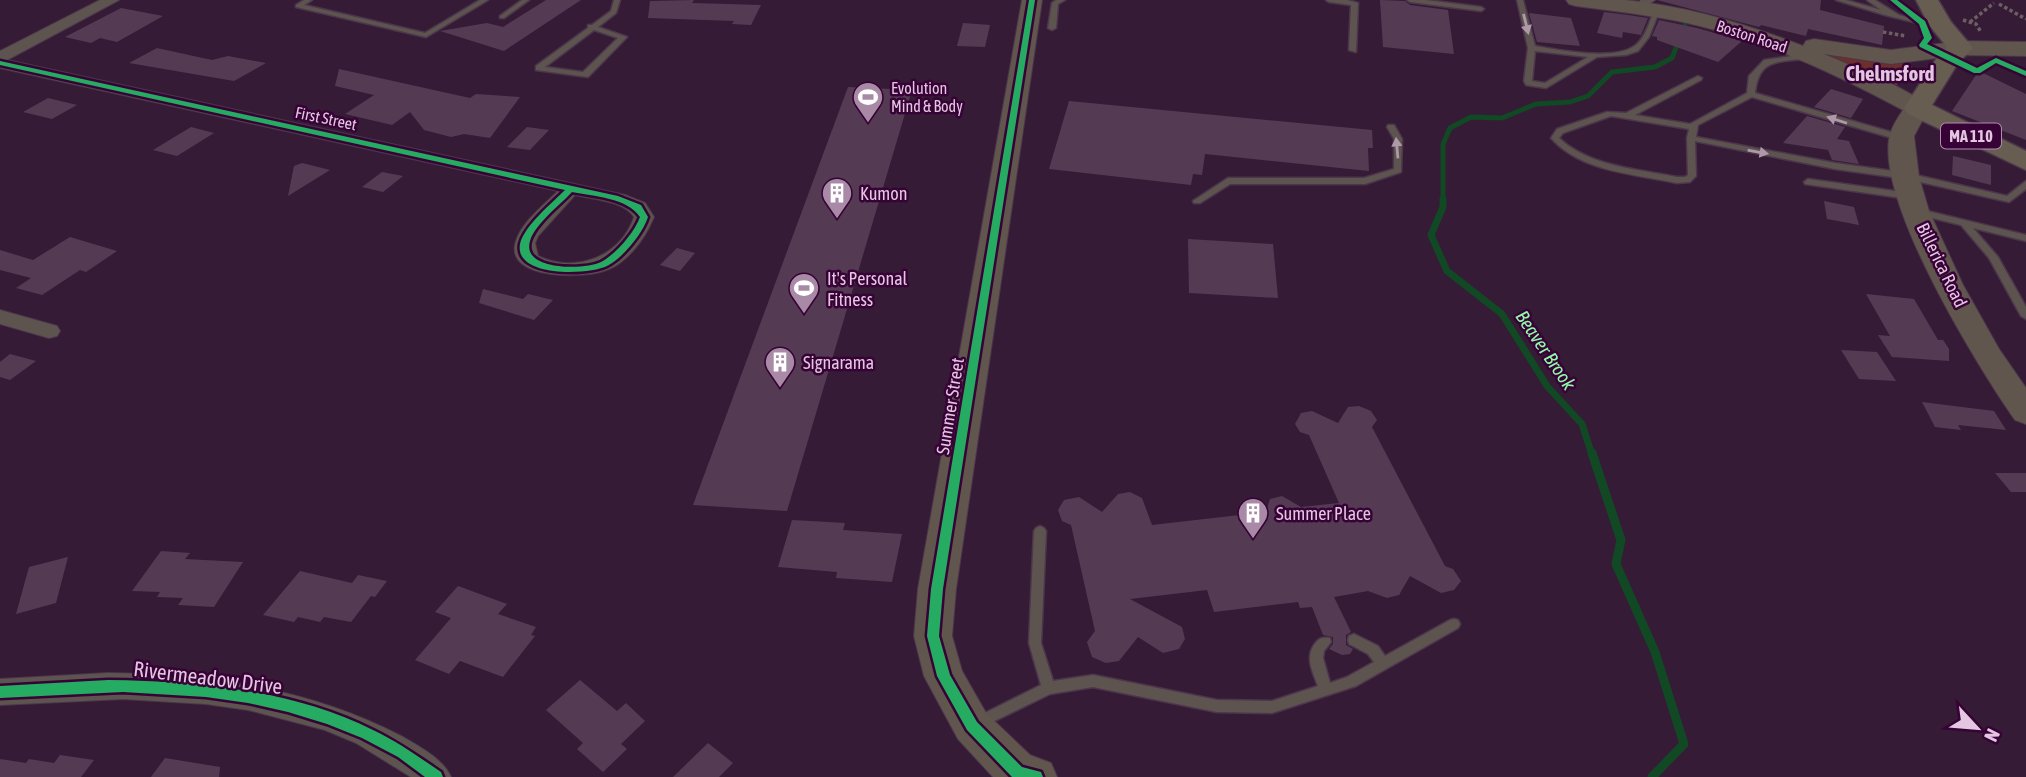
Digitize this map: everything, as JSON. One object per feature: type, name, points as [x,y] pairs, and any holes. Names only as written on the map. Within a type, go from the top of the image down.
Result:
[{"type":"main road","name":"Summer Street","points":[[1032,0],[937,589],[933,636],[944,676],[972,726],[1018,773],[1036,777]]},
{"type":"main road","points":[[1576,0],[1647,4]]},
{"type":"main road","points":[[1927,0],[1942,27],[1961,48]]},
{"type":"main road","name":"Boston Road","points":[[1647,4],[1689,17],[1767,51],[1808,55],[1863,79],[1917,108]]},
{"type":"main road","points":[[1902,138],[1904,128],[1949,58],[1961,48]]},
{"type":"main road","points":[[1767,51],[1891,57],[1961,48],[2025,48]]},
{"type":"main road","name":"MA 110","points":[[1917,108],[2026,162]]},
{"type":"main road","name":"Billerica Road","points":[[1902,138],[1912,195],[1939,264],[1974,328],[2026,412]]},
{"type":"street","points":[[0,57],[112,0]]},
{"type":"street","name":"First Street","points":[[0,63],[571,188],[627,201],[642,212],[644,217],[640,229],[614,257],[601,265],[582,270],[539,265],[530,260],[525,251],[525,243],[531,233],[571,188]]},
{"type":"street","points":[[0,317],[50,331]]},
{"type":"street","name":"Rivermeadow Drive","points":[[0,692],[122,686],[191,691],[306,709],[356,727],[401,750],[436,777]]},
{"type":"lane","points":[[309,0],[298,6],[426,35],[485,0]]},
{"type":"lane","points":[[502,17],[526,0]]},
{"type":"lane","points":[[591,27],[623,37],[585,75],[539,68],[591,27],[614,12],[617,0]]},
{"type":"lane","points":[[1052,28],[1055,3],[1062,0]]},
{"type":"lane","points":[[1329,0],[1357,1],[1353,50]]},
{"type":"lane","points":[[1410,0],[1481,9]]},
{"type":"lane","points":[[1520,0],[1532,48],[1528,81],[1532,85],[1548,85],[1594,56]]},
{"type":"lane","points":[[1839,0],[1854,7],[1942,27]]},
{"type":"lane","points":[[1870,0],[1896,17]]},
{"type":"lane","points":[[1532,48],[1594,56],[1637,48],[1650,31],[1647,4]]},
{"type":"lane","points":[[1751,94],[1754,76],[1767,51]]},
{"type":"lane","points":[[1627,116],[1698,78]]},
{"type":"lane","points":[[1693,127],[1610,114],[1560,131],[1555,138],[1560,145],[1583,158],[1676,180],[1687,180],[1692,176],[1691,138],[1694,124],[1751,94],[1902,138]]},
{"type":"lane","points":[[1197,201],[1228,181],[1365,181],[1398,170],[1398,139],[1391,127]]},
{"type":"lane","points":[[1691,138],[1808,161],[1912,195],[1963,222],[2026,238]]},
{"type":"lane","points":[[1808,182],[1912,195],[2009,199],[2026,184]]},
{"type":"lane","points":[[1963,222],[1993,257],[2026,316]]},
{"type":"lane","points":[[1040,531],[1035,643],[1048,688]]},
{"type":"lane","points":[[972,726],[1048,688],[1093,681],[1217,706],[1272,707],[1351,682],[1454,624]]},
{"type":"lane","points":[[1354,640],[1373,650],[1383,664]]},
{"type":"lane","points":[[1325,642],[1319,646],[1315,658],[1326,690]]},
{"type":"path","points":[[1970,22],[1997,4],[2026,19]]},
{"type":"shaded area","points":[[1826,54],[1908,64],[1912,67],[1895,87]]},
{"type":"building","points":[[546,0],[581,0],[504,51],[440,31],[487,23],[503,27]]},
{"type":"building","points":[[694,0],[692,3],[761,5],[751,25],[732,24],[734,21],[648,18],[650,1]]},
{"type":"building","points":[[1380,0],[1405,1],[1410,5],[1448,10],[1454,54],[1383,47]]},
{"type":"building","points":[[1657,0],[1821,0],[1820,10],[1884,26],[1882,45],[1808,29],[1806,36],[1761,25],[1759,27]]},
{"type":"building","points":[[121,8],[163,16],[117,42],[100,38],[91,43],[65,37]]},
{"type":"building","points":[[1604,12],[1648,18],[1641,35],[1623,32],[1622,38],[1597,33]]},
{"type":"building","points":[[1529,13],[1571,18],[1580,46],[1537,42]]},
{"type":"building","points":[[1659,20],[1742,41],[1718,62],[1657,40],[1657,37],[1652,36]]},
{"type":"building","points":[[963,23],[990,25],[985,47],[957,46]]},
{"type":"building","points":[[157,48],[212,60],[228,56],[266,63],[234,81],[129,63]]},
{"type":"building","points":[[339,69],[470,98],[476,94],[520,97],[490,138],[464,134],[451,137],[424,130],[410,112],[392,125],[345,114],[374,95],[335,86]]},
{"type":"building","points":[[1983,73],[2026,94],[2026,140],[1952,111],[1976,75]]},
{"type":"building","points":[[848,87],[912,90],[787,511],[693,505]]},
{"type":"building","points":[[1831,89],[1863,99],[1851,118],[1814,107]]},
{"type":"building","points":[[48,98],[77,105],[52,119],[23,112]]},
{"type":"building","points":[[1069,101],[1372,130],[1373,148],[1368,148],[1369,171],[1205,154],[1202,175],[1193,174],[1191,185],[1049,169]]},
{"type":"building","points":[[1807,116],[1845,127],[1837,139],[1849,141],[1859,164],[1832,160],[1828,150],[1783,143]]},
{"type":"building","points":[[191,127],[214,133],[177,156],[153,150]]},
{"type":"building","points":[[527,127],[549,130],[530,150],[507,147]]},
{"type":"building","points":[[1953,156],[1991,165],[1991,185],[1952,175]]},
{"type":"building","points":[[302,163],[330,170],[288,196],[294,166]]},
{"type":"building","points":[[382,172],[403,176],[383,192],[362,187]]},
{"type":"building","points":[[1824,201],[1854,207],[1859,225],[1827,219]]},
{"type":"building","points":[[70,237],[117,251],[86,272],[80,270],[42,295],[16,288],[31,278],[0,270],[0,250],[33,260]]},
{"type":"building","points":[[1188,239],[1273,244],[1278,298],[1189,293]]},
{"type":"building","points":[[677,248],[695,253],[680,271],[660,265]]},
{"type":"building","points":[[483,289],[523,299],[528,294],[553,300],[534,320],[479,303]]},
{"type":"building","points":[[1866,294],[1914,299],[1938,340],[1943,340],[1949,349],[1949,361],[1892,357],[1878,335],[1890,336]]},
{"type":"building","points":[[1841,350],[1877,352],[1896,381],[1859,379]]},
{"type":"building","points":[[10,354],[36,361],[10,380],[0,377],[0,362]]},
{"type":"building","points":[[1922,402],[1994,411],[2006,430],[1958,425],[1961,430],[1935,427]]},
{"type":"building","name":"Summer Place","points":[[1359,406],[1371,411],[1377,420],[1372,427],[1445,566],[1453,569],[1461,581],[1454,590],[1441,593],[1410,576],[1399,595],[1387,598],[1368,591],[1334,597],[1351,632],[1346,635],[1346,645],[1353,649],[1350,654],[1342,655],[1329,649],[1333,644],[1333,637],[1323,635],[1312,607],[1300,608],[1298,602],[1214,612],[1207,590],[1130,599],[1182,627],[1185,639],[1179,649],[1163,653],[1138,637],[1119,661],[1106,663],[1092,657],[1087,642],[1095,631],[1071,525],[1062,521],[1058,510],[1064,500],[1079,497],[1102,512],[1118,494],[1130,492],[1142,498],[1152,525],[1266,512],[1270,499],[1282,496],[1301,507],[1339,503],[1309,435],[1300,432],[1295,424],[1301,413],[1312,411],[1338,423],[1348,407]]},
{"type":"building","points":[[1995,473],[2026,473],[2026,492],[2011,492]]},
{"type":"building","points":[[792,520],[845,523],[843,530],[902,534],[892,582],[836,578],[837,572],[778,567]]},
{"type":"building","points":[[161,551],[190,553],[185,559],[243,562],[214,607],[178,605],[183,598],[157,597],[160,592],[132,591]]},
{"type":"building","points":[[68,557],[56,603],[16,614],[29,567]]},
{"type":"building","points":[[300,571],[352,583],[358,575],[387,581],[375,597],[371,596],[351,622],[324,617],[320,622],[298,617],[294,622],[263,615]]},
{"type":"building","points":[[458,586],[507,604],[498,614],[536,627],[531,635],[535,636],[503,677],[460,661],[449,674],[415,660],[451,618],[435,612]]},
{"type":"building","points":[[580,680],[617,711],[626,703],[645,721],[621,744],[627,749],[603,772],[577,749],[583,743],[546,710]]},
{"type":"building","points":[[708,743],[733,763],[719,777],[673,777]]},
{"type":"building","points":[[60,755],[94,760],[81,777],[0,777],[0,759],[26,763],[29,759],[54,763]]},
{"type":"building","points":[[165,758],[220,767],[219,777],[151,777]]},
{"type":"waterway","name":"Beaver Brook","points":[[1592,455],[1582,424],[1547,386],[1502,314],[1447,271],[1431,235],[1443,207],[1443,144],[1450,128],[1471,117],[1502,118],[1536,104],[1570,102],[1588,96],[1612,72],[1655,67],[1672,58],[1685,25]]},
{"type":"waterway","name":"Beaver Brook","points":[[1592,453],[1621,540],[1616,564],[1655,652],[1684,744],[1652,777]]},
{"type":"cycle path","points":[[1032,0],[937,589],[933,636],[944,676],[972,726],[1018,773],[1036,777]]},
{"type":"cycle path","points":[[1893,0],[1922,23],[1928,38],[1923,45],[1977,71],[1996,60],[2026,74]]},
{"type":"cycle path","points":[[0,63],[618,199],[638,207],[644,217],[639,228],[618,253],[602,265],[582,269],[554,268],[531,260],[525,253],[528,236],[546,214],[566,194],[571,188]]},
{"type":"cycle path","points":[[0,692],[123,686],[248,697],[328,718],[367,733],[403,753],[436,777]]},
{"type":"place","name":"Evolution Mind & Body","points":[[868,124]]},
{"type":"place","name":"Kumon","points":[[837,220]]},
{"type":"place","name":"It's Personal Fitness","points":[[804,315]]},
{"type":"place","name":"Signarama","points":[[780,389]]},
{"type":"place","name":"Summer Place","points":[[1253,540]]},
{"type":"district","name":"Chelmsford","points":[[1890,73]]}]
